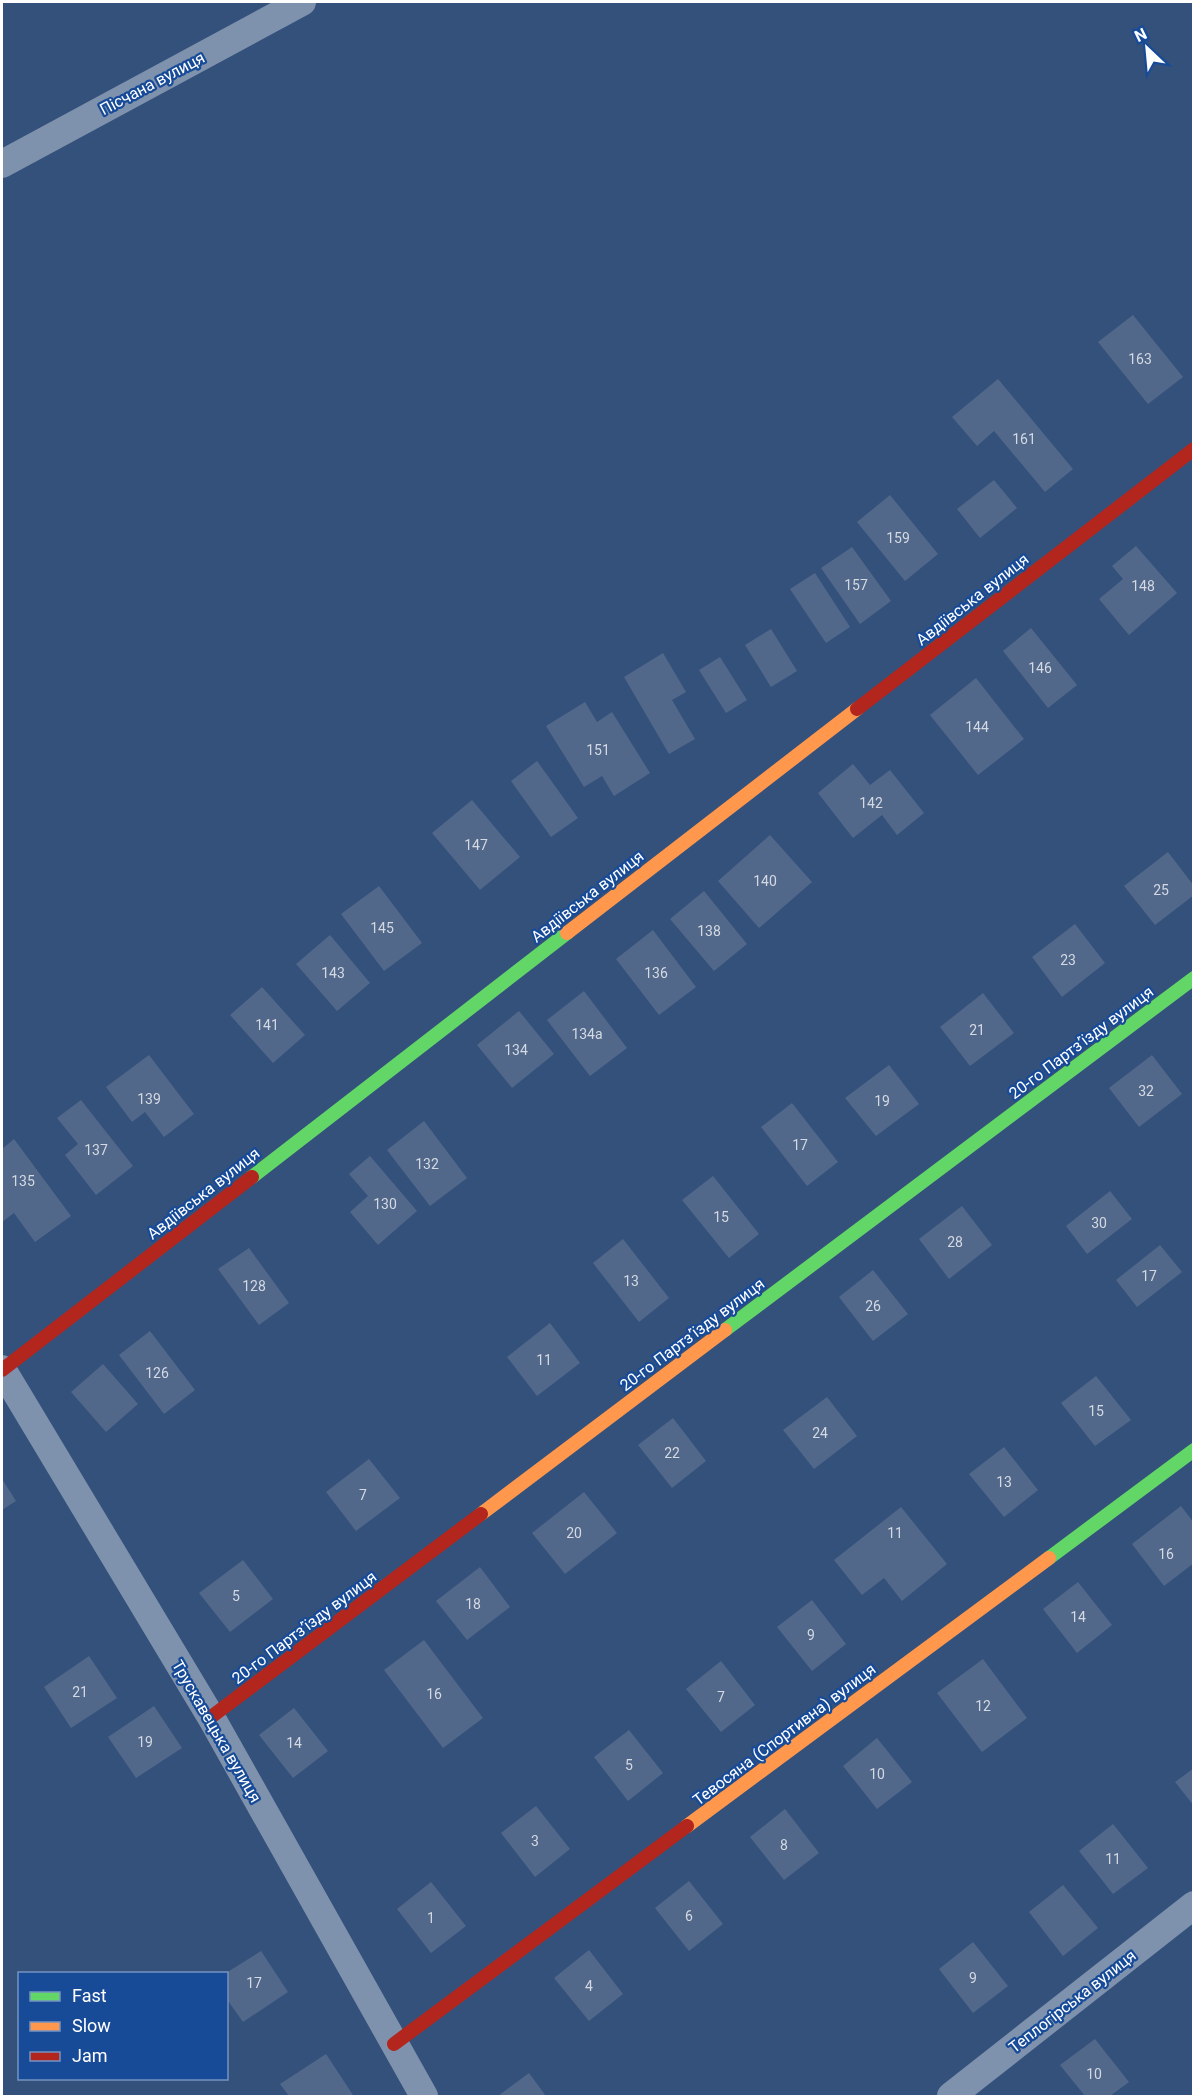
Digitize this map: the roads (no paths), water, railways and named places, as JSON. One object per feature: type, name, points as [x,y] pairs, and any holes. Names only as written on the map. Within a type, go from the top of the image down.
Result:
[{"type":"street","name":"Пiсчана вулиця","points":[[2,164],[302,2]]},
{"type":"street","name":"Авдіївська вулиця","points":[[2,1369],[1194,449]]},
{"type":"street","name":"20-го Партз’їзду вулиця","points":[[211,1717],[1194,978]]},
{"type":"street","name":"Трускавецька вулиця","points":[[2,1369],[211,1717],[424,2097]]},
{"type":"street","name":"Тевосяна (Спортивна) вулиця","points":[[394,2044],[1194,1450]]},
{"type":"street","name":"Теплогірська вулиця","points":[[951,2097],[1194,1905]]}]
